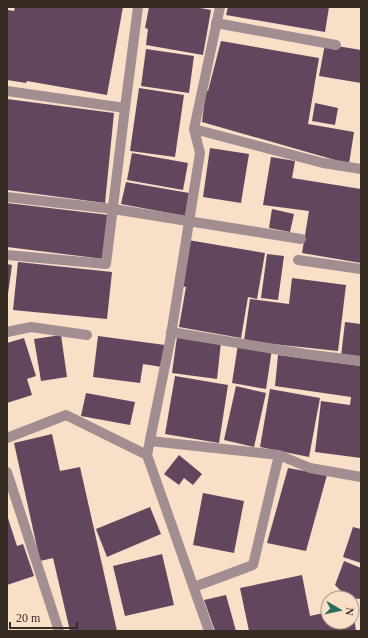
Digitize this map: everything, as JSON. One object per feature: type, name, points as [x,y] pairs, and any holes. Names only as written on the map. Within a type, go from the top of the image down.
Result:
[{"type":"street","points":[[7,255],[106,264],[138,7]]},
{"type":"street","points":[[209,631],[147,456],[171,332],[200,153],[194,129],[220,7]]},
{"type":"street","points":[[216,23],[336,45]]},
{"type":"street","points":[[7,91],[125,108]]},
{"type":"street","points":[[194,129],[323,163],[361,169]]},
{"type":"street","points":[[7,197],[113,209],[301,239]]},
{"type":"street","points":[[298,260],[361,269]]},
{"type":"street","points":[[7,332],[31,327],[87,335]]},
{"type":"street","points":[[171,332],[305,354],[361,361]]},
{"type":"street","points":[[7,438],[66,415],[147,456]]},
{"type":"street","points":[[150,441],[279,455],[310,468],[361,477]]},
{"type":"street","points":[[194,587],[253,566],[279,455]]},
{"type":"street","points":[[7,472],[59,631]]},
{"type":"building","points":[[15,7],[123,7],[107,95],[27,81],[26,83],[7,80],[7,18],[8,10],[14,11]]},
{"type":"building","points":[[149,7],[195,7],[211,10],[203,55],[146,45],[148,29],[145,28]]},
{"type":"building","points":[[228,7],[329,7],[325,32],[226,15]]},
{"type":"building","points":[[221,41],[319,58],[308,124],[354,132],[349,164],[202,122],[206,90],[208,91]]},
{"type":"building","points":[[325,44],[361,50],[361,83],[319,76]]},
{"type":"building","points":[[146,49],[194,56],[189,93],[141,86]]},
{"type":"building","points":[[139,88],[184,95],[175,157],[130,151]]},
{"type":"building","points":[[7,99],[114,113],[105,203],[7,190]]},
{"type":"building","points":[[315,103],[338,108],[335,125],[312,121]]},
{"type":"building","points":[[210,148],[249,154],[241,203],[203,197]]},
{"type":"building","points":[[132,153],[188,163],[183,190],[127,180]]},
{"type":"building","points":[[271,157],[295,161],[292,178],[361,189],[361,263],[302,253],[309,211],[263,205]]},
{"type":"building","points":[[126,182],[189,193],[185,216],[121,204]]},
{"type":"building","points":[[7,203],[109,215],[104,259],[7,247]]},
{"type":"building","points":[[272,209],[294,214],[290,232],[269,228]]},
{"type":"building","points":[[182,239],[265,253],[257,299],[248,297],[241,338],[179,327],[186,287],[175,285]]},
{"type":"building","points":[[267,254],[284,256],[278,300],[261,298]]},
{"type":"building","points":[[18,262],[112,272],[107,319],[13,310]]},
{"type":"building","points":[[7,264],[12,265],[8,294],[7,294]]},
{"type":"building","points":[[292,278],[346,285],[338,351],[244,341],[250,299],[289,304]]},
{"type":"building","points":[[345,322],[361,324],[361,359],[341,357]]},
{"type":"building","points":[[61,335],[67,377],[41,381],[34,339]]},
{"type":"building","points":[[98,336],[165,345],[162,367],[143,364],[140,383],[93,377]]},
{"type":"building","points":[[177,337],[221,342],[217,379],[172,373]]},
{"type":"building","points":[[24,338],[36,376],[27,379],[32,395],[7,403],[7,343]]},
{"type":"building","points":[[238,344],[272,349],[266,389],[232,383]]},
{"type":"building","points":[[278,355],[361,366],[361,458],[315,452],[321,401],[350,405],[351,397],[275,386]]},
{"type":"building","points":[[175,376],[228,385],[219,443],[165,434]]},
{"type":"building","points":[[236,386],[266,393],[254,447],[224,440]]},
{"type":"building","points":[[270,389],[320,398],[309,457],[260,447]]},
{"type":"building","points":[[86,393],[135,402],[130,425],[81,416]]},
{"type":"building","points":[[52,434],[60,471],[80,467],[117,631],[70,631],[53,558],[40,561],[14,443]]},
{"type":"building","points":[[179,455],[202,474],[193,485],[184,478],[179,485],[164,474]]},
{"type":"building","points":[[288,468],[327,475],[306,551],[267,543]]},
{"type":"building","points":[[203,493],[244,501],[234,553],[193,545]]},
{"type":"building","points":[[150,507],[161,534],[107,557],[96,529]]},
{"type":"building","points":[[7,515],[17,546],[23,544],[34,576],[7,585]]},
{"type":"building","points":[[353,527],[361,529],[361,563],[343,557]]},
{"type":"building","points":[[162,554],[174,605],[125,616],[113,566]]},
{"type":"building","points":[[344,561],[361,568],[361,599],[360,590],[340,590],[335,585]]},
{"type":"building","points":[[302,575],[310,616],[320,614],[320,630],[356,631],[249,631],[240,588]]},
{"type":"building","points":[[226,595],[236,631],[215,631],[204,600]]}]
